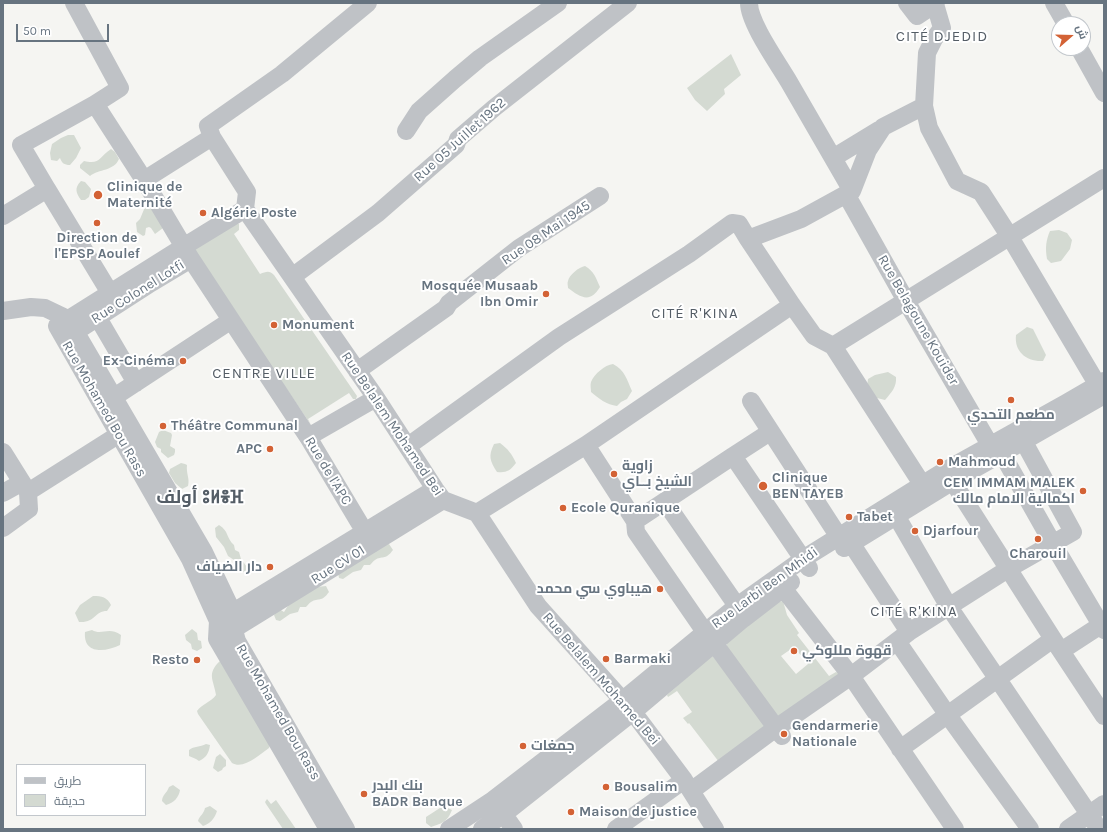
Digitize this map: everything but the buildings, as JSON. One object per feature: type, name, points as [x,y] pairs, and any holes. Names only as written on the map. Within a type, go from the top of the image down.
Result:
[{"type":"street","points":[[74,3],[120,88],[95,104],[21,145],[110,293]]},
{"type":"street","points":[[245,209],[247,192],[212,137],[208,126],[282,74],[368,3]]},
{"type":"street","points":[[406,131],[419,111],[455,79],[480,58],[558,3]]},
{"type":"street","name":"Rue 05 Juillet 1962","points":[[292,277],[378,213],[494,108],[628,3]]},
{"type":"street","name":"Rue Belagoune Kouider","points":[[749,3],[749,10],[764,42],[833,158],[849,192],[906,301],[996,447],[1103,626]]},
{"type":"street","points":[[907,3],[917,16],[936,4],[942,28],[934,39],[927,53],[924,106],[929,128],[957,181],[981,192],[1102,389]]},
{"type":"street","points":[[1054,3],[1061,16]]},
{"type":"street","points":[[1083,56],[1104,93]]},
{"type":"street","points":[[95,104],[144,180],[187,253]]},
{"type":"street","points":[[833,158],[883,127],[924,106]]},
{"type":"street","points":[[748,239],[801,219],[849,192],[868,150],[883,127]]},
{"type":"street","points":[[144,180],[212,137]]},
{"type":"street","points":[[833,346],[1104,178]]},
{"type":"street","points":[[3,216],[47,189]]},
{"type":"street","name":"Rue 08 Mai 1945","points":[[357,371],[446,308],[449,303],[519,248],[600,196]]},
{"type":"street","name":"Rue Belalem Mohamed Bei","points":[[245,209],[376,398],[439,495],[478,513],[538,606],[628,706],[688,786],[715,829]]},
{"type":"street","name":"Rue Colonel Lotfi","points":[[3,311],[31,307],[44,308],[66,329],[187,253],[245,209]]},
{"type":"street","points":[[408,446],[559,337],[690,254],[732,223],[739,224],[814,336],[833,346],[922,484]]},
{"type":"street","name":"Rue Colonel Lotfi","points":[[94,311],[110,293],[187,253]]},
{"type":"street","name":"Rue Colonel Lotfi","points":[[187,253],[230,321]]},
{"type":"street","points":[[478,513],[586,445],[792,305]]},
{"type":"street","points":[[94,311],[136,384]]},
{"type":"street","points":[[108,401],[230,321]]},
{"type":"street","name":"Rue de l'APC","points":[[230,321],[308,437],[369,538]]},
{"type":"street","name":"Rue Mohamed Bou Rass","points":[[66,329],[125,430],[204,552],[228,621],[237,641],[346,829]]},
{"type":"street","name":"Rue Larbi Ben Mhidi","points":[[482,829],[504,814],[628,706],[779,583],[806,564],[949,475],[996,447],[1021,436],[1102,389]]},
{"type":"street","points":[[308,437],[376,398]]},
{"type":"street","points":[[751,401],[770,432],[845,540],[903,636],[947,714],[1030,829]]},
{"type":"street","points":[[3,492],[25,488],[125,430]]},
{"type":"street","points":[[635,521],[770,432]]},
{"type":"street","points":[[616,829],[779,732],[903,636],[1008,569],[1073,532],[1021,436]]},
{"type":"street","points":[[586,445],[635,521],[636,532],[710,638],[779,732]]},
{"type":"street","points":[[3,452],[25,488],[29,509],[3,528]]},
{"type":"street","points":[[733,456],[806,564]]},
{"type":"street","points":[[949,475],[1008,569],[1104,716]]},
{"type":"street","name":"Rue Larbi Ben Mhidi","points":[[893,509],[922,484],[949,475]]},
{"type":"street","name":"Rue CV 01","points":[[217,639],[228,621],[439,495]]},
{"type":"street","points":[[665,502],[737,606]]},
{"type":"street","points":[[893,509],[949,607],[1099,829]]},
{"type":"street","points":[[779,583],[851,676],[955,829]]},
{"type":"street","name":"Rue Larbi Ben Mhidi","points":[[710,638],[737,606],[779,583]]},
{"type":"street","points":[[900,749],[947,714],[998,680],[1057,645],[1103,626]]},
{"type":"street","name":"Rue Mohamed Bou Rass","points":[[217,639],[328,829]]},
{"type":"street","name":"Rue Larbi Ben Mhidi","points":[[449,829],[628,706]]},
{"type":"street","points":[[493,800],[514,829]]},
{"type":"street","points":[[1068,829],[1104,804]]},
{"type":"green space","points":[[731,54],[741,75],[724,89],[725,94],[707,111],[695,100],[687,88]]},
{"type":"green space","points":[[68,135],[74,135],[81,148],[76,158],[70,165],[66,165],[60,158],[57,161],[51,160],[50,153],[52,144]]},
{"type":"green space","points":[[111,149],[115,152],[119,159],[114,166],[90,176],[80,168],[80,165],[84,161],[93,162],[99,160]]},
{"type":"green space","points":[[81,181],[85,182],[91,189],[89,197],[85,200],[81,200],[77,193],[77,186]]},
{"type":"green space","points":[[148,205],[151,207],[163,228],[155,234],[151,228],[146,228],[145,235],[143,236],[137,232],[136,223],[140,219],[145,207]]},
{"type":"green space","points":[[235,222],[239,224],[239,230],[234,234],[260,274],[269,272],[274,275],[357,396],[356,399],[353,399],[349,393],[308,419],[311,425],[193,251]]},
{"type":"green space","points":[[1059,230],[1067,233],[1072,240],[1070,249],[1061,261],[1051,263],[1047,259],[1046,255],[1048,238],[1050,231]]},
{"type":"green space","points":[[585,266],[593,272],[600,287],[592,296],[589,297],[581,296],[568,288],[570,276]]},
{"type":"green space","points":[[1027,327],[1033,329],[1046,355],[1043,361],[1027,358],[1019,351],[1016,335]]},
{"type":"green space","points":[[613,364],[623,372],[632,391],[627,399],[617,406],[606,403],[591,392],[592,379],[603,368]]},
{"type":"green space","points":[[888,372],[896,377],[895,387],[885,400],[877,398],[867,387],[868,379],[875,375]]},
{"type":"green space","points":[[163,430],[171,433],[170,446],[175,449],[174,455],[168,458],[161,452],[161,449],[157,447],[155,442],[159,432]]},
{"type":"green space","points":[[500,443],[510,452],[516,463],[508,471],[497,472],[490,455],[494,444]]},
{"type":"green space","points":[[181,463],[187,465],[189,481],[188,486],[182,489],[175,483],[169,473],[170,469]]},
{"type":"green space","points":[[219,525],[226,532],[234,545],[235,550],[239,552],[241,559],[247,567],[247,571],[243,572],[238,569],[240,564],[228,556],[224,547],[216,537],[215,528]]},
{"type":"green space","points":[[389,544],[393,550],[388,556],[377,559],[370,565],[364,565],[361,570],[353,572],[343,579],[339,578],[338,573],[342,568],[347,570],[350,566],[380,545]]},
{"type":"green space","points":[[326,586],[329,592],[324,598],[309,603],[306,607],[300,607],[298,612],[290,614],[280,621],[276,620],[274,615],[276,611],[279,609],[284,612],[289,604],[317,587]]},
{"type":"green space","points":[[93,596],[99,596],[108,600],[111,605],[107,611],[100,613],[89,621],[79,622],[75,613],[80,605]]},
{"type":"green space","points":[[783,601],[787,615],[799,633],[797,635],[829,676],[836,672],[840,674],[777,718],[727,648],[727,642],[776,602]],"holes":[[[794,647],[808,664],[796,674],[781,656]]]},
{"type":"green space","points":[[192,629],[197,633],[198,640],[201,641],[202,648],[197,651],[192,649],[191,644],[186,640],[185,635]]},
{"type":"green space","points":[[92,630],[96,632],[116,632],[121,635],[120,645],[102,650],[92,648],[88,645],[85,639],[85,632]]},
{"type":"green space","points":[[712,655],[767,726],[719,762],[689,723],[688,724],[683,718],[692,712],[677,691],[668,697],[667,695]]},
{"type":"green space","points":[[220,661],[270,745],[269,748],[247,763],[237,765],[232,763],[197,711],[216,695],[212,674],[213,670]]},
{"type":"green space","points":[[206,744],[210,745],[210,748],[204,758],[199,761],[189,756],[189,750]]},
{"type":"green space","points":[[220,754],[226,760],[226,766],[218,772],[213,768],[216,757]]},
{"type":"green space","points":[[173,785],[180,790],[179,793],[174,801],[166,805],[162,801],[163,797],[169,787]]},
{"type":"green space","points":[[267,799],[271,804],[276,800],[296,829],[283,829],[266,804],[265,802]]},
{"type":"green space","points":[[210,806],[217,811],[216,814],[210,822],[203,826],[198,821],[205,808]]},
{"type":"green space","points":[[443,806],[452,810],[450,814],[444,822],[431,827],[426,823],[426,817]]},
{"type":"place","name":"Clinique de Maternité","points":[[98,195]]},
{"type":"place","name":"Algérie Poste","points":[[203,213]]},
{"type":"place","name":"Direction de l'EPSP Aoulef","points":[[97,223]]},
{"type":"place","name":"Mosquée Musaab Ibn Omir","points":[[546,294]]},
{"type":"place","name":"Monument","points":[[274,325]]},
{"type":"place","name":"Ex-Cinéma","points":[[183,361]]},
{"type":"place","name":"مطعم التحدي","points":[[1011,400]]},
{"type":"place","name":"Théâtre Communal","points":[[163,426]]},
{"type":"place","name":"APC","points":[[270,449]]},
{"type":"place","name":"Mahmoud","points":[[940,462]]},
{"type":"place","name":"زاوية الشيخ بــاي","points":[[614,474]]},
{"type":"place","name":"Clinique BEN TAYEB","points":[[763,486]]},
{"type":"place","name":"CEM IMMAM MALEK اكمالية الامام مالك","points":[[1083,491]]},
{"type":"place","name":"Ecole Quranique","points":[[563,508]]},
{"type":"place","name":"Tabet","points":[[849,517]]},
{"type":"place","name":"Djarfour","points":[[915,531]]},
{"type":"place","name":"Charouil","points":[[1038,539]]},
{"type":"place","name":"دار الضياف","points":[[270,567]]},
{"type":"place","name":"هيباوي سي محمد","points":[[660,589]]},
{"type":"place","name":"قهوة مللوكي","points":[[794,651]]},
{"type":"place","name":"Barmaki","points":[[606,659]]},
{"type":"place","name":"Resto","points":[[197,660]]},
{"type":"place","name":"Gendarmerie Nationale","points":[[784,734]]},
{"type":"place","name":"جمغات","points":[[523,746]]},
{"type":"place","name":"Bousalim","points":[[606,787]]},
{"type":"place","name":"بنك البدر BADR Banque","points":[[364,794]]},
{"type":"place","name":"Maison de justice","points":[[571,812]]},
{"type":"district","name":"CITÉ DJEDID","points":[[942,37]]},
{"type":"district","name":"CITÉ R'KINA","points":[[695,314]]},
{"type":"district","name":"CENTRE VILLE","points":[[264,374]]},
{"type":"district","name":"أولف ⵓⵍⴻⴼ","points":[[200,498]]},
{"type":"district","name":"CITÉ R'KINA","points":[[914,612]]}]
